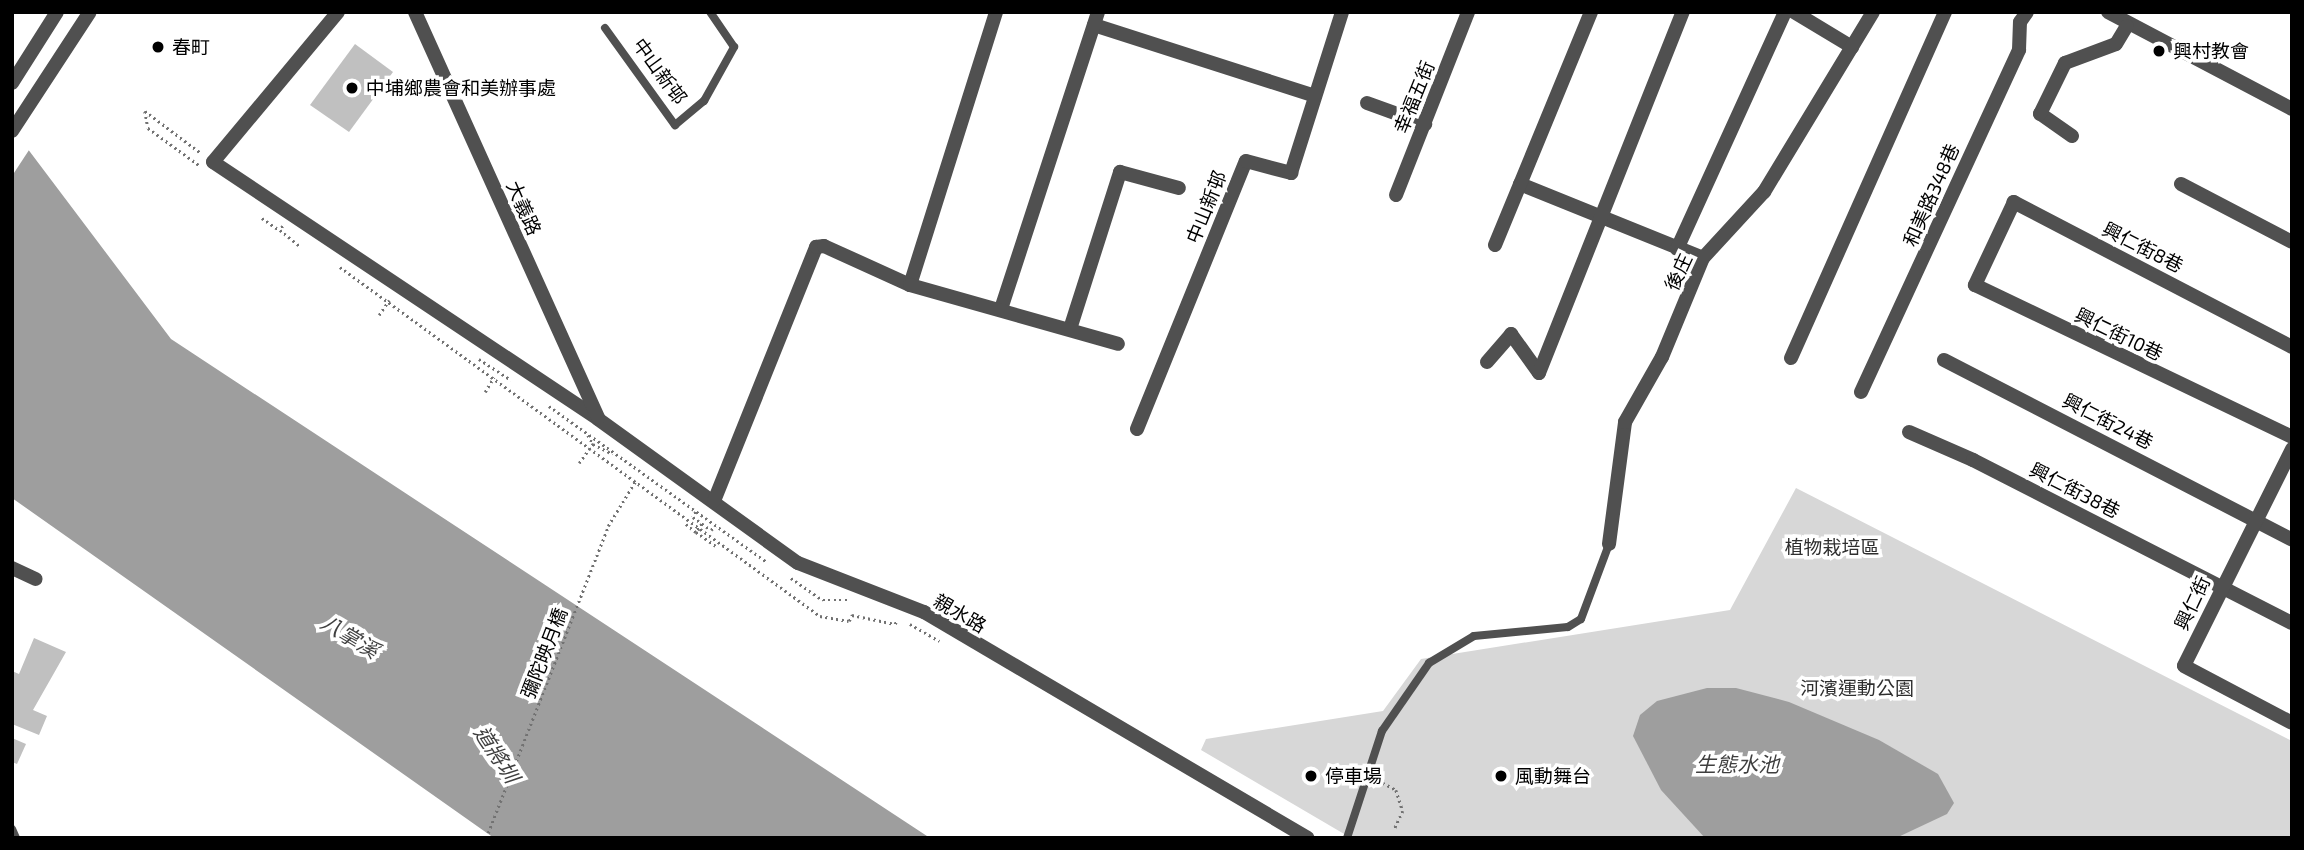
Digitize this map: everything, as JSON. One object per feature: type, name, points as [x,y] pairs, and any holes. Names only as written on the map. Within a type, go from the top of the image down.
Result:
[{"type":"street","points":[[12,83],[57,12]]},
{"type":"street","points":[[12,131],[90,12]]},
{"type":"street","points":[[208,166],[338,12]]},
{"type":"street","name":"大義路","points":[[415,12],[598,419]]},
{"type":"street","points":[[910,285],[996,12]]},
{"type":"street","name":"中山新邨","points":[[1137,429],[1246,161],[1291,173],[1342,12]]},
{"type":"street","name":"幸福五街","points":[[1396,195],[1468,12]]},
{"type":"street","points":[[1495,244],[1591,12]]},
{"type":"street","points":[[1487,362],[1511,334],[1539,373],[1598,219],[1683,12]]},
{"type":"street","name":"後庄","points":[[1677,249],[1785,12]]},
{"type":"street","points":[[1794,12],[1852,47]]},
{"type":"street","name":"後庄","points":[[1609,544],[1625,422],[1662,357],[1703,258],[1764,191],[1873,12]]},
{"type":"street","points":[[1791,358],[1945,12]]},
{"type":"street","name":"和美路348巷","points":[[1861,393],[2020,50],[2020,22],[2027,12]]},
{"type":"street","points":[[2108,12],[2127,26],[2292,109]]},
{"type":"street","points":[[1002,309],[1096,19],[1315,96]]},
{"type":"street","points":[[2072,136],[2040,114],[2066,63],[2116,44],[2127,26]]},
{"type":"street","points":[[1367,103],[1424,124]]},
{"type":"street","name":"親水路","points":[[208,166],[598,419],[798,563],[924,612],[1307,838]]},
{"type":"street","points":[[1070,329],[1120,172],[1179,188]]},
{"type":"street","points":[[1520,184],[1598,219],[1703,258]]},
{"type":"street","points":[[2181,184],[2292,242]]},
{"type":"street","name":"興仁街8巷","points":[[1996,240],[2014,202],[2292,347]]},
{"type":"street","name":"興仁街10巷","points":[[1996,240],[1975,285],[2292,437]]},
{"type":"street","points":[[714,501],[809,255],[824,246],[910,285],[1118,344]]},
{"type":"street","name":"興仁街24巷","points":[[1944,360],[2255,517],[2292,540]]},
{"type":"street","name":"興仁街38巷","points":[[1909,432],[2292,623]]},
{"type":"street","name":"興仁街","points":[[2292,449],[2255,517],[2184,666],[2292,723]]},
{"type":"street","points":[[12,568],[36,579]]},
{"type":"lane","name":"中山新邨","points":[[605,27],[675,125],[704,101],[734,47],[710,12]]},
{"type":"lane","points":[[1347,838],[1382,731],[1429,663],[1474,636],[1568,627],[1581,619],[1609,544]]},
{"type":"lane","points":[[12,830],[16,838]]},
{"type":"path","points":[[145,111],[208,166],[148,128],[145,111]]},
{"type":"path","points":[[260,209],[304,241]]},
{"type":"path","points":[[262,218],[300,246]]},
{"type":"path","points":[[279,230],[283,226]]},
{"type":"path","points":[[336,264],[820,615],[849,621],[852,615],[895,624],[898,619]]},
{"type":"path","points":[[379,315],[388,302]]},
{"type":"path","points":[[478,360],[509,382]]},
{"type":"path","points":[[485,392],[496,372]]},
{"type":"path","points":[[588,435],[593,444],[621,459]]},
{"type":"path","points":[[579,463],[593,444]]},
{"type":"path","name":"彌陀映月橋","points":[[486,838],[608,526],[635,482]]},
{"type":"path","points":[[696,512],[693,517],[702,524],[711,530],[715,526]]},
{"type":"path","points":[[686,524],[716,546]]},
{"type":"path","points":[[696,532],[702,524]]},
{"type":"path","points":[[1367,772],[1396,790],[1403,811],[1394,830]]},
{"type":"green space","name":"河濱運動公園","points":[[1796,488],[2292,741],[2292,838],[1351,838],[1201,750],[1206,739],[1383,711],[1421,659],[1730,610]]},
{"type":"water","points":[[12,128],[171,339],[930,838],[494,838],[12,498]]},
{"type":"water","name":"生態水池","points":[[1707,688],[1736,688],[1789,702],[1879,740],[1938,774],[1954,803],[1947,814],[1896,838],[1705,838],[1661,790],[1633,736],[1640,715],[1657,701]]},
{"type":"pier","points":[[12,124],[31,147],[12,176]]},
{"type":"building","name":"中埔鄉農會和美辦事處","points":[[355,44],[393,72],[349,132],[310,105]]},
{"type":"building","points":[[34,638],[66,652],[33,710],[47,716],[39,735],[12,724],[12,671],[19,674]]},
{"type":"building","points":[[12,738],[26,744],[17,764],[12,762]]},
{"type":"place","name":"春町","points":[[158,47]]},
{"type":"place","name":"興村教會","points":[[2159,51]]},
{"type":"place","name":"中埔鄉農會和美辦事處","points":[[352,88]]},
{"type":"place","name":"停車場","points":[[1311,776]]},
{"type":"place","name":"風動舞台","points":[[1501,776]]},
{"type":"park label","name":"植物栽培區","points":[[1832,547]]},
{"type":"water label","name":"八掌溪","points":[[350,636]]},
{"type":"water label","name":"道將圳","points":[[497,754]]}]
